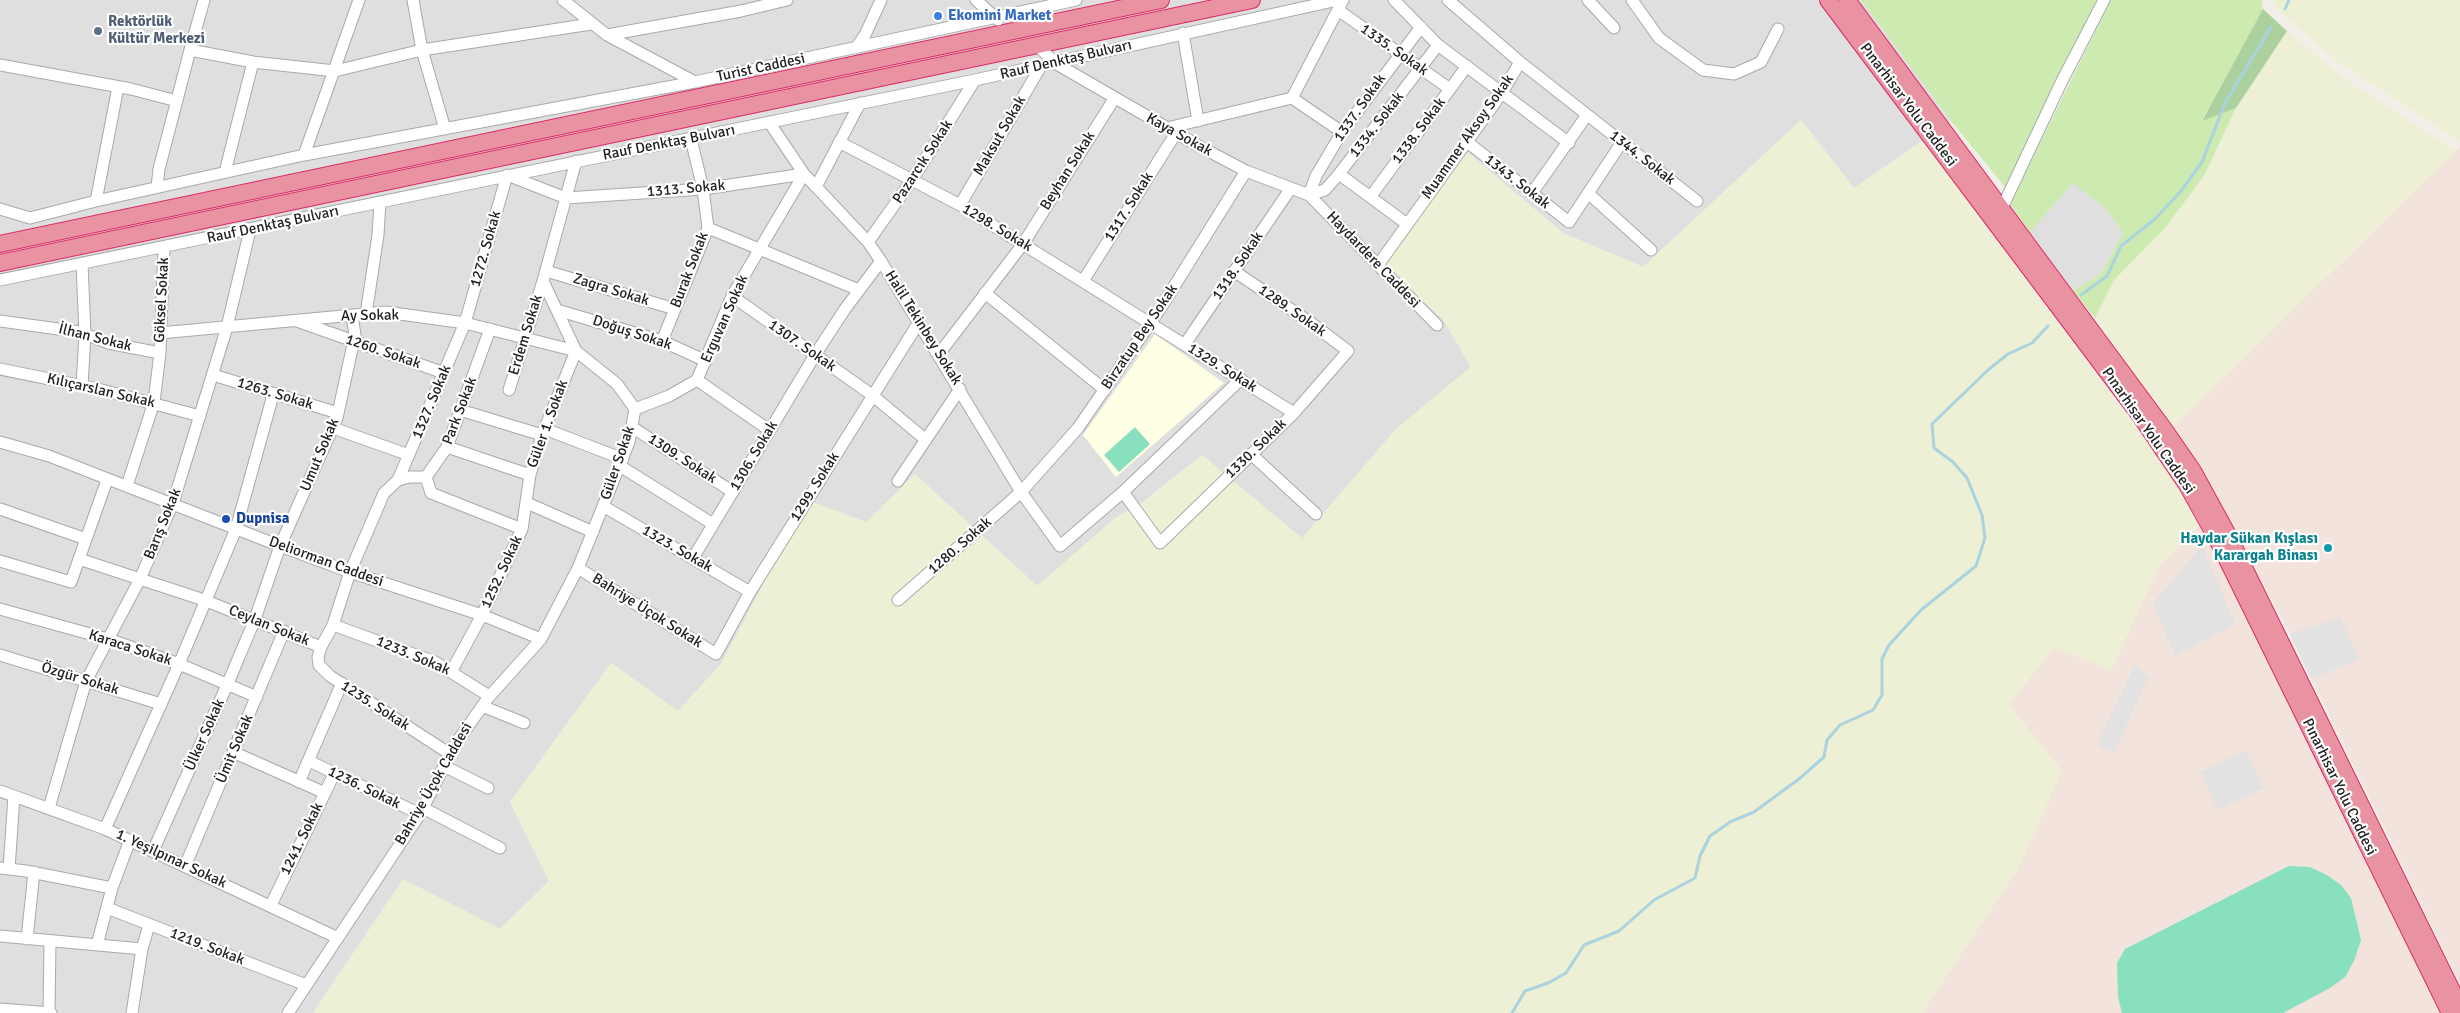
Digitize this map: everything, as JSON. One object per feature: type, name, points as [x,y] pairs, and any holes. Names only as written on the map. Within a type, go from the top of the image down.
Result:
[{"type":"highway","points":[[0,244],[1160,0]]},
{"type":"highway","name":"Rauf Denktaş Bulvarı","points":[[0,263],[1252,0]]},
{"type":"highway","name":"Pınarhisar Yolu Caddesi","points":[[1828,0],[2144,421],[2187,485],[2217,539],[2450,1013]]},
{"type":"highway","name":"Pınarhisar Yolu Caddesi","points":[[1847,0],[2164,429],[2206,494],[2292,663],[2460,1007]]},
{"type":"street","points":[[157,187],[177,101],[204,0]]},
{"type":"street","points":[[304,154],[360,0]]},
{"type":"street","points":[[413,0],[422,50],[445,129]]},
{"type":"street","points":[[563,0],[606,35],[696,82]]},
{"type":"street","points":[[606,35],[741,11],[787,0]]},
{"type":"street","points":[[856,48],[881,0]]},
{"type":"street","points":[[976,0],[997,17],[1003,33]]},
{"type":"street","name":"Turist Caddesi","points":[[0,209],[30,218],[96,201],[304,154],[696,82],[997,17],[1027,5],[1076,0]]},
{"type":"street","points":[[1394,0],[1438,45],[1569,143]]},
{"type":"street","name":"Muammer Aksoy Sokak","points":[[1378,265],[1502,93],[1520,62],[1448,0]]},
{"type":"street","points":[[1588,0],[1614,28]]},
{"type":"street","points":[[1632,0],[1659,38],[1703,70],[1734,74],[1761,62],[1778,29]]},
{"type":"street","points":[[2001,210],[2061,83],[2104,0]]},
{"type":"street","points":[[1292,98],[1340,3]]},
{"type":"street","name":"Rauf Denktaş Bulvarı","points":[[0,280],[164,248],[507,174],[975,80],[1183,33],[1340,3]]},
{"type":"street","name":"1335. Sokak","points":[[1340,3],[1399,54],[1450,89]]},
{"type":"street","points":[[190,50],[252,62],[335,71],[422,50],[591,24]]},
{"type":"street","name":"1337. Sokak","points":[[1309,195],[1316,176],[1342,132],[1399,54],[1421,28]]},
{"type":"street","points":[[1183,33],[1198,121]]},
{"type":"street","name":"1334. Sokak","points":[[1309,195],[1325,190],[1339,174],[1438,45]]},
{"type":"street","name":"Kaya Sokak","points":[[1037,46],[1055,63],[1114,99],[1246,171],[1309,195]]},
{"type":"street","points":[[225,172],[252,62]]},
{"type":"street","name":"1344. Sokak","points":[[1520,62],[1696,201]]},
{"type":"street","points":[[0,65],[118,87],[177,101]]},
{"type":"street","name":"Maksut Sokak","points":[[960,205],[1041,66]]},
{"type":"street","name":"1338. Sokak","points":[[1371,196],[1467,66]]},
{"type":"street","name":"Pazarcık Sokak","points":[[868,242],[912,180],[975,80]]},
{"type":"street","points":[[96,201],[118,87]]},
{"type":"street","points":[[1171,130],[1198,121],[1292,98],[1342,132]]},
{"type":"street","name":"Beyhan Sokak","points":[[938,354],[1023,244],[1114,99]]},
{"type":"street","points":[[816,187],[860,103]]},
{"type":"street","points":[[1532,194],[1587,115]]},
{"type":"street","name":"Halil Tekinbey Sokak","points":[[769,122],[804,174],[868,242],[919,322],[1021,492],[1060,546],[1123,492]]},
{"type":"street","name":"1317. Sokak","points":[[1083,281],[1171,130]]},
{"type":"street","name":"Burak Sokak","points":[[662,340],[708,228],[703,189],[691,138]]},
{"type":"street","name":"1298. Sokak","points":[[839,142],[960,205],[1150,323]]},
{"type":"street","name":"1343. Sokak","points":[[1466,142],[1569,222],[1588,194]]},
{"type":"street","points":[[1622,142],[1588,194],[1651,250]]},
{"type":"street","points":[[545,276],[576,161]]},
{"type":"street","name":"Birzatup Bey Sokak","points":[[1021,492],[1078,428],[1105,390],[1150,323],[1246,171]]},
{"type":"street","points":[[507,174],[566,198]]},
{"type":"street","name":"1272. Sokak","points":[[465,323],[507,174]]},
{"type":"street","name":"1313. Sokak","points":[[566,198],[703,189],[804,174]]},
{"type":"street","name":"Erguvan Sokak","points":[[635,409],[669,396],[697,380],[732,296],[804,174]]},
{"type":"street","points":[[1339,174],[1407,224]]},
{"type":"street","name":"1318. Sokak","points":[[1184,344],[1291,188]]},
{"type":"street","name":"Haydardere Caddesi","points":[[1309,195],[1437,325]]},
{"type":"street","points":[[366,314],[378,235],[380,202]]},
{"type":"street","points":[[708,228],[859,290]]},
{"type":"street","name":"Barış Sokak","points":[[49,808],[86,681],[140,579],[173,503],[227,327],[250,230]]},
{"type":"street","name":"Göksel Sokak","points":[[128,486],[154,402],[160,353],[164,248]]},
{"type":"street","points":[[815,355],[881,261]]},
{"type":"street","points":[[82,264],[85,334],[82,386]]},
{"type":"street","name":"1289. Sokak","points":[[1234,271],[1311,323],[1348,351]]},
{"type":"street","name":"Zagra Sokak","points":[[545,276],[675,309]]},
{"type":"street","name":"Güler Sokak","points":[[541,639],[578,568],[593,532],[621,462],[632,427],[635,409],[617,384],[576,351],[556,310],[545,276]]},
{"type":"street","name":"Erdem Sokak","points":[[509,390],[545,276]]},
{"type":"street","points":[[985,293],[1105,390]]},
{"type":"street","name":"1307. Sokak","points":[[732,296],[872,395],[926,440]]},
{"type":"street","name":"Doğuş Sokak","points":[[556,310],[662,340],[706,361]]},
{"type":"street","name":"Ay Sokak","points":[[160,333],[386,312],[465,323],[576,351]]},
{"type":"street","name":"Umut Sokak","points":[[254,619],[280,546],[338,413],[353,342],[352,315]]},
{"type":"street","name":"1260. Sokak","points":[[294,320],[444,372]]},
{"type":"street","name":"İlhan Sokak","points":[[0,321],[85,334],[108,343],[160,353]]},
{"type":"street","name":"1299. Sokak","points":[[716,654],[750,592],[919,322]]},
{"type":"street","name":"1327. Sokak","points":[[398,480],[465,323]]},
{"type":"street","name":"1329. Sokak","points":[[1150,323],[1294,413]]},
{"type":"street","name":"Park Sokak","points":[[426,477],[448,447],[490,329]]},
{"type":"street","name":"Güler 1. Sokak","points":[[522,529],[530,475],[544,432],[576,351]]},
{"type":"street","name":"1330. Sokak","points":[[1123,492],[1160,543],[1294,413],[1348,351]]},
{"type":"street","name":"1306. Sokak","points":[[693,558],[815,355]]},
{"type":"street","name":"Kılıçarslan Sokak","points":[[0,369],[154,402],[200,416]]},
{"type":"street","name":"1263. Sokak","points":[[213,375],[273,395],[338,413]]},
{"type":"street","points":[[1123,492],[1241,379]]},
{"type":"street","points":[[697,380],[769,430]]},
{"type":"street","points":[[898,481],[960,389]]},
{"type":"street","points":[[105,829],[179,664],[204,600],[236,529],[273,395]]},
{"type":"street","points":[[460,410],[544,432],[621,462],[713,524]]},
{"type":"street","name":"1309. Sokak","points":[[632,427],[733,492]]},
{"type":"street","points":[[333,428],[409,456]]},
{"type":"street","name":"Deliorman Caddesi","points":[[0,442],[49,456],[280,546],[350,572],[482,615],[541,639]]},
{"type":"street","points":[[448,447],[530,475]]},
{"type":"street","points":[[1251,454],[1316,514]]},
{"type":"street","points":[[350,572],[384,493],[398,480],[410,477],[426,477],[431,493],[522,529]]},
{"type":"street","points":[[0,561],[70,582],[107,480]]},
{"type":"street","name":"1280. Sokak","points":[[898,600],[1021,492]]},
{"type":"street","points":[[527,503],[593,532]]},
{"type":"street","name":"1323. Sokak","points":[[603,506],[750,592]]},
{"type":"street","points":[[0,509],[86,539]]},
{"type":"street","name":"1252. Sokak","points":[[451,672],[482,615],[522,529]]},
{"type":"street","name":"Ceylan Sokak","points":[[79,559],[204,600],[321,647],[333,625],[350,572]]},
{"type":"street","name":"Bahriye Üçok Sokak","points":[[578,568],[716,654]]},
{"type":"street","name":"Karaca Sokak","points":[[0,609],[108,639],[228,683],[257,697]]},
{"type":"street","name":"Ülker Sokak","points":[[154,851],[254,619]]},
{"type":"street","name":"1233. Sokak","points":[[333,625],[435,662],[489,696]]},
{"type":"street","name":"Ümit Sokak","points":[[185,866],[284,632]]},
{"type":"street","name":"Bahriye Üçok Caddesi","points":[[288,1013],[421,811],[450,754],[482,706],[541,639]]},
{"type":"street","name":"1235. Sokak","points":[[321,647],[318,657],[319,665],[342,684],[450,754]]},
{"type":"street","name":"Özgür Sokak","points":[[0,655],[161,704]]},
{"type":"street","points":[[299,782],[342,684]]},
{"type":"street","points":[[482,706],[524,723]]},
{"type":"street","points":[[233,752],[325,793]]},
{"type":"street","name":"1236. Sokak","points":[[308,761],[500,848]]},
{"type":"street","points":[[444,766],[488,788]]},
{"type":"street","name":"1241. Sokak","points":[[271,905],[334,774]]},
{"type":"street","name":"1. Yeşilpınar Sokak","points":[[0,791],[105,829],[271,905],[338,938]]},
{"type":"street","points":[[14,796],[5,868],[112,888]]},
{"type":"street","points":[[97,945],[112,888],[130,840]]},
{"type":"street","points":[[26,939],[34,872]]},
{"type":"street","name":"1219. Sokak","points":[[107,908],[306,985]]},
{"type":"street","points":[[132,1013],[142,949],[149,924]]},
{"type":"street","points":[[0,936],[142,949]]},
{"type":"street","points":[[0,1009],[50,1013],[50,940]]},
{"type":"shaded area","points":[[0,0],[1861,0],[1951,121],[1854,188],[1801,120],[1643,267],[1563,233],[1467,152],[1395,277],[1442,318],[1471,367],[1396,429],[1302,539],[1202,455],[1037,586],[915,474],[866,523],[808,501],[721,664],[678,711],[611,663],[510,802],[549,881],[500,929],[403,879],[313,1013],[0,1013]]},
{"type":"shaded area","points":[[2274,0],[2460,0],[2460,142],[2333,58],[2274,6]]},
{"type":"shaded area","points":[[2287,31],[2343,78],[2456,151],[2172,428],[2095,318],[2114,280],[2166,227],[2205,174],[2236,108]]},
{"type":"shaded area","points":[[1801,120],[1854,188],[1923,141],[2159,459],[2201,523],[2158,568],[2111,670],[2053,648],[2009,705],[2062,771],[2018,869],[1922,1013],[313,1013],[403,879],[500,929],[549,881],[510,802],[611,663],[678,711],[721,664],[808,500],[866,522],[915,474],[1037,586],[1115,518],[1153,496],[1202,455],[1302,538],[1396,429],[1471,367],[1442,318],[1379,261],[1467,152],[1563,233],[1643,267]]},
{"type":"shaded area","points":[[2460,146],[2460,984],[2290,634],[2212,487],[2172,428]]},
{"type":"shaded area","points":[[2073,182],[2106,209],[2123,233],[2101,273],[2073,291],[2030,232]]},
{"type":"shaded area","points":[[1155,334],[1224,383],[1116,477],[1083,435]]},
{"type":"shaded area","points":[[2201,523],[2441,1013],[1922,1013],[2018,869],[2009,705],[2053,647],[2111,670],[2158,568]]},
{"type":"shaded area","points":[[2202,545],[2235,624],[2175,656],[2153,604]]},
{"type":"shaded area","points":[[2340,618],[2359,659],[2311,679],[2290,634]]},
{"type":"shaded area","points":[[2135,664],[2148,677],[2114,753],[2097,745]]},
{"type":"shaded area","points":[[2246,751],[2264,788],[2218,810],[2200,772]]},
{"type":"green space","points":[[1861,0],[2097,0],[2006,188],[1951,121]]},
{"type":"green space","points":[[2111,0],[2262,0],[2263,10],[2202,120],[2236,108],[2205,174],[2166,227],[2114,280],[2095,318],[2073,291],[2101,273],[2123,233],[2106,209],[2073,183],[2030,232],[2010,204]]},
{"type":"green space","points":[[2263,9],[2287,31],[2236,108],[2202,121]]},
{"type":"green space","points":[[1135,427],[1150,444],[1119,472],[1104,455]]},
{"type":"green space","points":[[2289,866],[2310,867],[2327,875],[2341,885],[2351,898],[2361,940],[2354,961],[2345,977],[2330,988],[2283,1013],[2122,1013],[2118,997],[2117,963],[2125,949]]},
{"type":"waterway","points":[[2285,9],[2289,0]]},
{"type":"waterway","points":[[2081,295],[2107,276],[2121,246],[2155,219],[2181,191],[2202,162],[2225,103],[2271,27]]},
{"type":"waterway","points":[[1512,1013],[1525,991],[1548,983],[1566,973],[1584,945],[1619,931],[1654,900],[1695,878],[1700,856],[1710,836],[1730,822],[1754,812],[1799,779],[1824,757],[1827,740],[1840,725],[1873,710],[1882,695],[1882,659],[1889,645],[1921,610],[1976,566],[1985,538],[1982,515],[1967,478],[1953,462],[1934,448],[1932,424],[1988,370],[2008,354],[2032,343],[2048,326]]},
{"type":"place","name":"Ekomini Market","points":[[938,16]]},
{"type":"place","name":"Rektörlük Kültür Merkezi","points":[[98,31]]},
{"type":"place","name":"Dupnisa","points":[[226,519]]},
{"type":"place","name":"Haydar Sükan Kışlası Karargah Binası","points":[[2328,548]]}]
